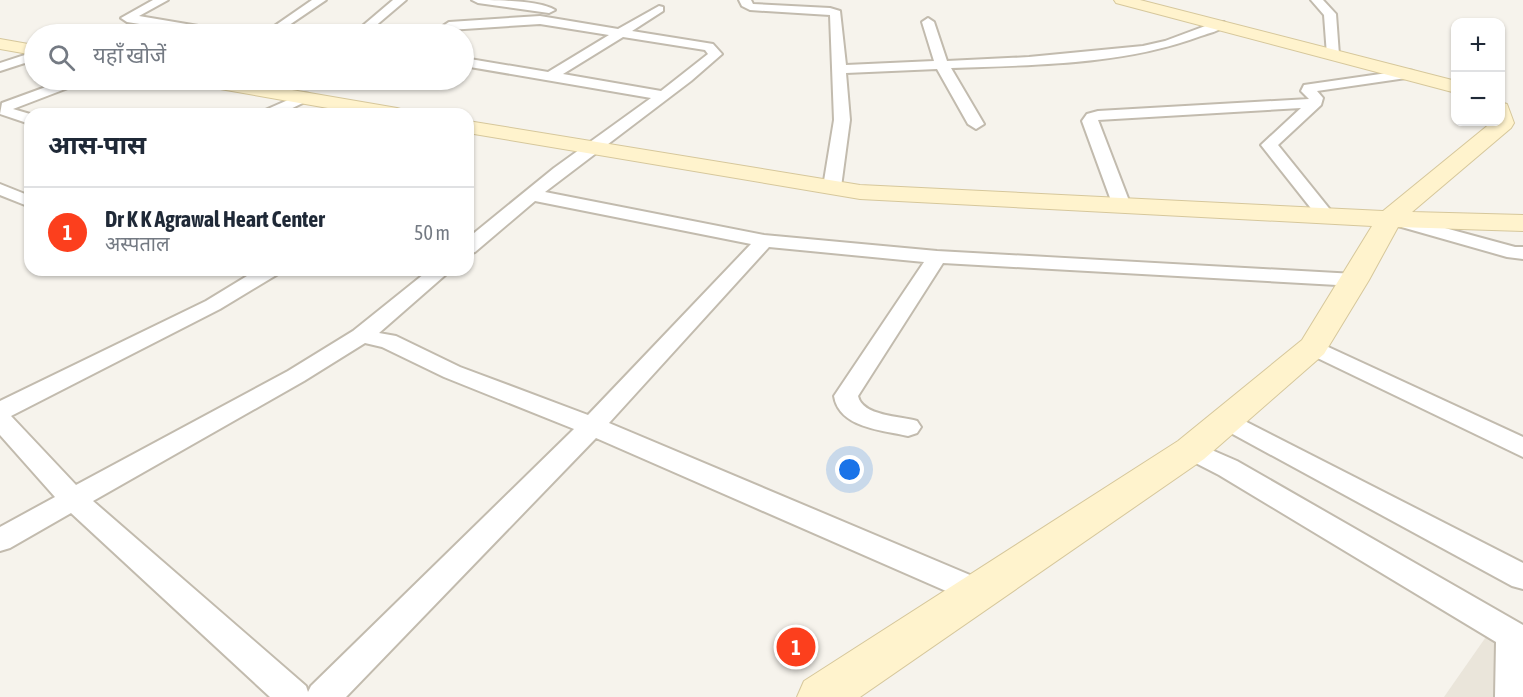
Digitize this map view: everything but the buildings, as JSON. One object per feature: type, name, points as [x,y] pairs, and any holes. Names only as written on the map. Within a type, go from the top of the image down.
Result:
[{"type":"street","points":[[162,0],[127,18],[163,24]]},
{"type":"street","points":[[284,24],[320,0]]},
{"type":"street","points":[[371,24],[400,0]]},
{"type":"street","points":[[478,0],[537,7],[551,11],[540,20]]},
{"type":"street","points":[[745,0],[746,5],[753,7],[836,13],[842,120],[832,188]]},
{"type":"street","points":[[1122,0],[1143,2],[1220,25],[1451,86]]},
{"type":"street","points":[[1317,0],[1330,14],[1333,55]]},
{"type":"street","points":[[451,24],[484,1]]},
{"type":"street","points":[[550,76],[659,9]]},
{"type":"street","points":[[474,26],[540,20],[709,47],[716,54],[688,78],[590,148],[491,226],[474,242]]},
{"type":"street","points":[[928,21],[932,41],[942,66],[976,124]]},
{"type":"street","points":[[840,69],[942,66],[1143,50],[1169,44],[1220,25]]},
{"type":"street","points":[[0,44],[24,48]]},
{"type":"street","points":[[0,67],[24,59]]},
{"type":"street","points":[[474,64],[662,95]]},
{"type":"street","points":[[1327,217],[1269,146],[1314,104],[1317,99],[1308,91],[1309,88],[1408,74]]},
{"type":"street","points":[[24,117],[2,110],[6,106],[49,90]]},
{"type":"street","points":[[259,90],[362,108]]},
{"type":"street","points":[[282,108],[304,98]]},
{"type":"street","points":[[1505,100],[1523,105]]},
{"type":"street","points":[[1122,206],[1090,121],[1092,117],[1314,104]]},
{"type":"street","points":[[821,697],[1191,450],[1227,420],[1313,347],[1390,218],[1499,126]]},
{"type":"street","points":[[474,128],[860,192],[1327,217],[1523,223]]},
{"type":"street","points":[[532,195],[764,241],[937,256],[1355,279]]},
{"type":"street","points":[[1390,218],[1514,253],[1523,253]]},
{"type":"street","points":[[474,222],[491,226]]},
{"type":"street","points":[[323,697],[592,426],[764,241]]},
{"type":"street","points":[[908,427],[858,414],[849,407],[846,396],[937,256]]},
{"type":"street","points":[[0,411],[213,305],[261,276]]},
{"type":"street","points":[[0,540],[296,376],[361,336],[434,276]]},
{"type":"street","points":[[361,336],[388,341],[453,372],[592,426],[978,592]]},
{"type":"street","points":[[1313,347],[1523,448]]},
{"type":"street","points":[[0,419],[73,499],[294,697]]},
{"type":"street","points":[[1227,420],[1523,577]]},
{"type":"street","points":[[1191,450],[1228,468],[1512,634],[1512,697]]},
{"type":"shaded area","points":[[1523,629],[1523,697],[1444,697],[1488,634]]},
{"type":"place","name":"Dr K K Agrawal Heart Center","points":[[796,647]]}]
